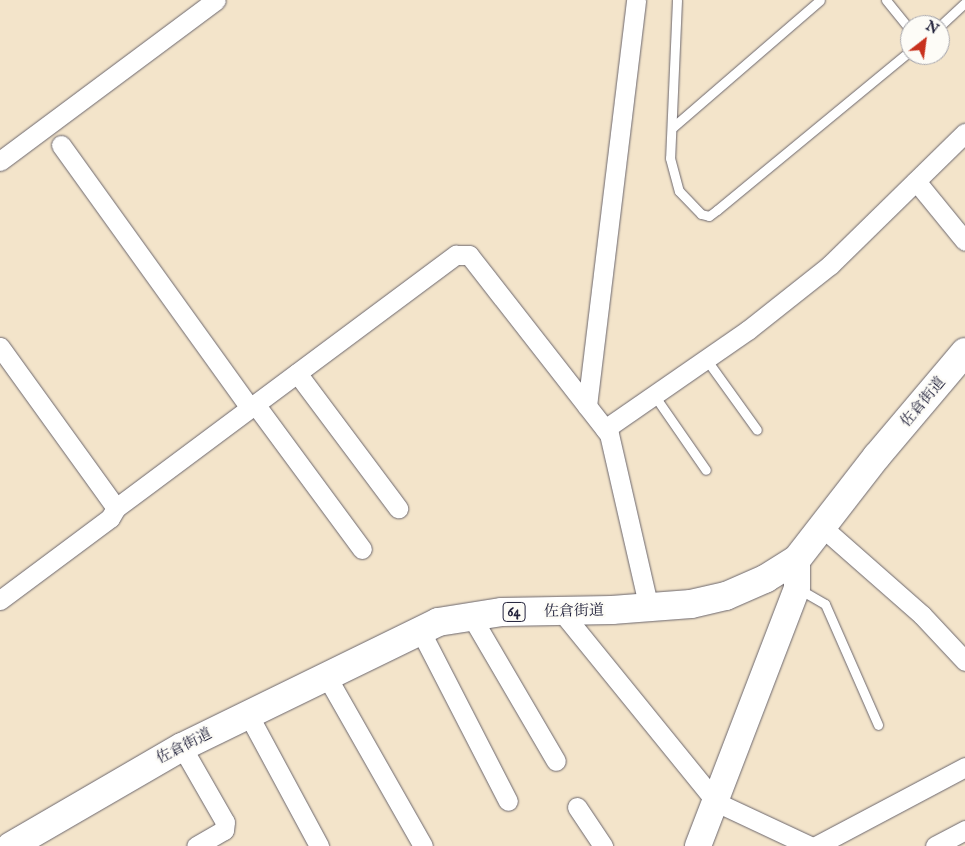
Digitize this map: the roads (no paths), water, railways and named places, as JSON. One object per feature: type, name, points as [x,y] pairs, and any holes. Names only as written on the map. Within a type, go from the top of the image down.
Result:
[{"type":"main road","name":"佐倉街道","points":[[20,844],[182,747],[328,677],[420,630],[470,614],[649,608],[726,596],[765,579],[797,559],[877,456],[965,352]]},
{"type":"street","points":[[0,160],[216,0]]},
{"type":"street","points":[[587,406],[636,0]]},
{"type":"street","points":[[605,429],[748,330],[830,265],[965,133]]},
{"type":"street","points":[[60,146],[252,406],[362,550]]},
{"type":"street","points":[[916,181],[965,241]]},
{"type":"street","points":[[0,600],[110,518],[116,508],[456,255],[469,255],[605,429],[649,608]]},
{"type":"street","points":[[0,347],[116,508]]},
{"type":"street","points":[[297,373],[398,508]]},
{"type":"street","points":[[822,527],[922,614],[965,661]]},
{"type":"street","points":[[698,846],[797,588],[797,559]]},
{"type":"street","points":[[561,611],[716,802],[810,846]]},
{"type":"street","points":[[470,614],[556,761]]},
{"type":"street","points":[[420,630],[508,801]]},
{"type":"street","points":[[328,677],[423,846]]},
{"type":"street","points":[[248,714],[319,846]]},
{"type":"street","points":[[182,747],[225,822],[224,830],[200,845]]},
{"type":"street","points":[[816,846],[965,767]]},
{"type":"street","points":[[577,807],[603,846]]},
{"type":"street","points":[[935,846],[965,830]]},
{"type":"lane","points":[[677,0],[672,126],[673,177],[679,191],[702,214],[709,216],[900,60]]},
{"type":"lane","points":[[672,126],[820,0]]},
{"type":"lane","points":[[886,0],[900,18]]},
{"type":"lane","points":[[950,17],[965,3]]},
{"type":"lane","points":[[706,359],[757,430]]},
{"type":"lane","points":[[654,395],[706,470]]},
{"type":"lane","points":[[797,588],[826,604],[878,725]]}]
